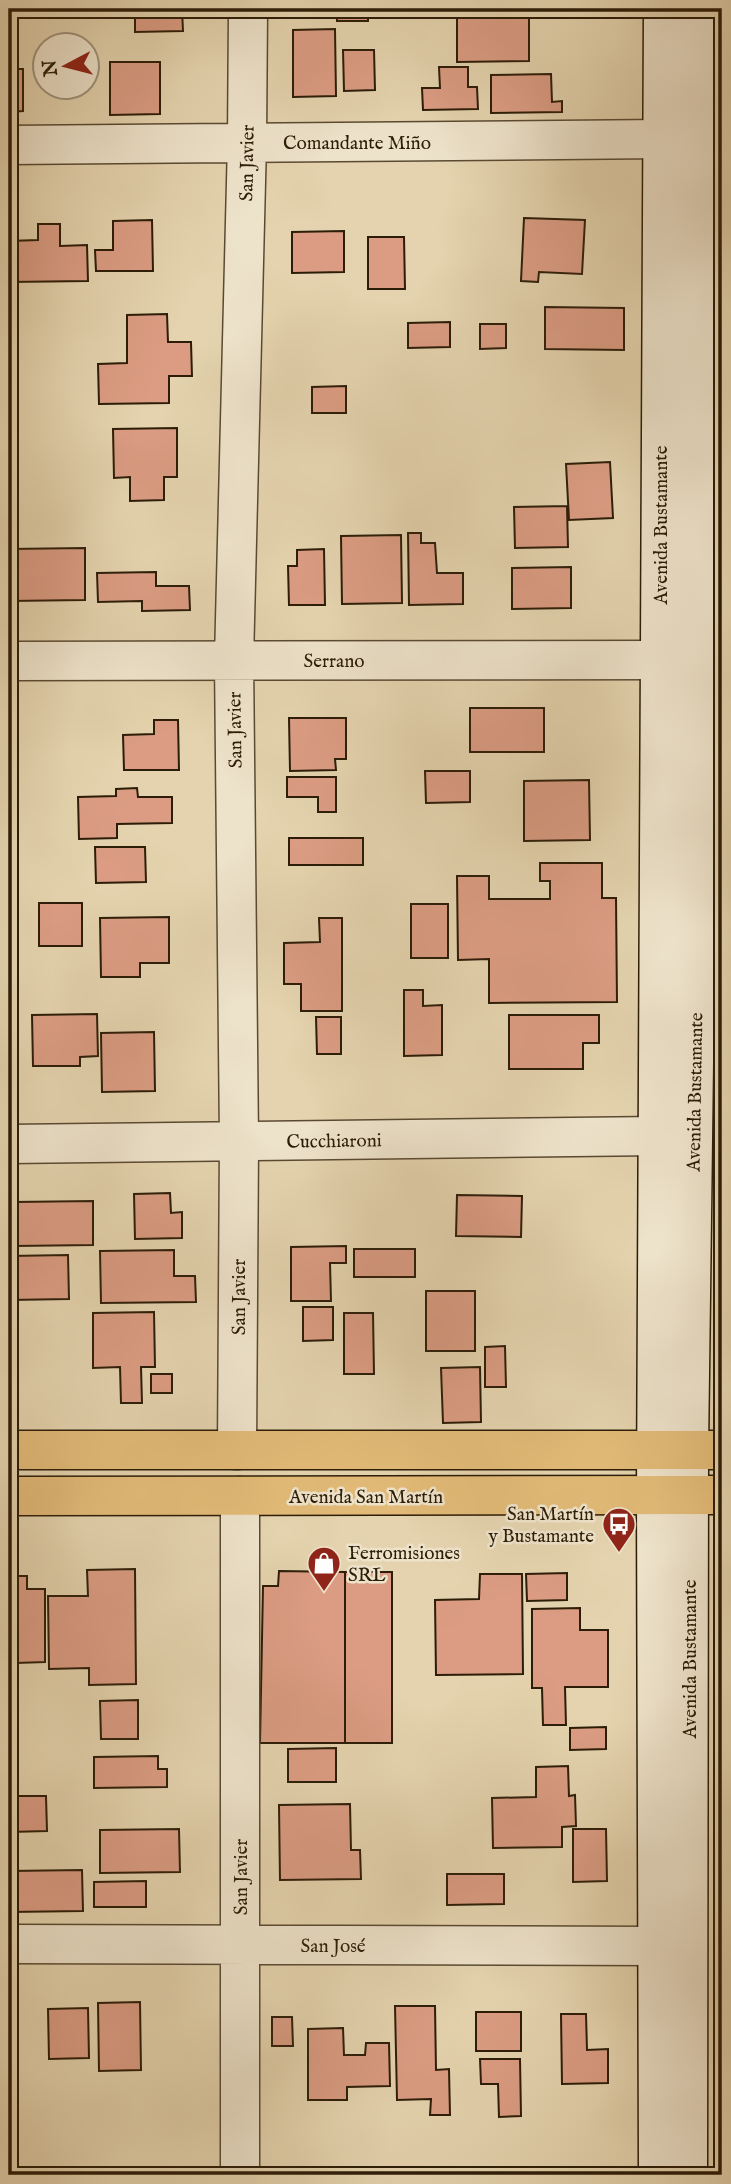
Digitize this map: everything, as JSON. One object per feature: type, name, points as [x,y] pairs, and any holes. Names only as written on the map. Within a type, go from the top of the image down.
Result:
[{"type":"main road","points":[[9,1450],[689,1450]]},
{"type":"main road","name":"Avenida San Martín","points":[[9,1496],[689,1495]]},
{"type":"street","name":"San Javier","points":[[237,1450],[239,1141],[233,660],[248,9]]},
{"type":"street","name":"Avenida Bustamante","points":[[663,9],[659,1136],[689,1450]]},
{"type":"street","name":"Avenida Bustamante","points":[[688,2175],[689,1450],[709,907],[710,326],[698,9]]},
{"type":"street","name":"Comandante Miño","points":[[9,145],[662,139]]},
{"type":"street","name":"Serrano","points":[[9,661],[660,660]]},
{"type":"street","name":"Cucchiaroni","points":[[9,1144],[659,1136]]},
{"type":"street","name":"Avenida Bustamante","points":[[658,2175],[658,1946],[689,1495]]},
{"type":"street","name":"San Javier","points":[[240,1496],[240,2175]]},
{"type":"street","name":"San José","points":[[9,1944],[658,1946]]},
{"type":"building","points":[[135,9],[182,9],[183,31],[135,32]]},
{"type":"building","points":[[337,9],[368,9],[368,21],[337,21]]},
{"type":"building","points":[[529,12],[529,61],[457,62],[457,13]]},
{"type":"building","points":[[335,29],[336,96],[293,97],[293,30]]},
{"type":"building","points":[[343,50],[374,50],[375,90],[344,91]]},
{"type":"building","points":[[110,62],[160,62],[160,114],[110,115]]},
{"type":"building","points":[[439,67],[468,67],[468,87],[477,87],[478,109],[423,110],[422,88],[440,88]]},
{"type":"building","points":[[9,69],[23,69],[23,111],[9,112]]},
{"type":"building","points":[[551,74],[552,102],[562,101],[562,112],[491,113],[491,75]]},
{"type":"building","points":[[524,218],[585,220],[582,274],[539,272],[538,282],[521,281]]},
{"type":"building","points":[[152,220],[153,271],[96,271],[95,250],[113,250],[113,221]]},
{"type":"building","points":[[38,224],[60,224],[60,246],[87,245],[88,281],[9,282],[9,241],[38,240]]},
{"type":"building","points":[[344,231],[344,272],[292,273],[292,232]]},
{"type":"building","points":[[368,237],[404,237],[405,289],[368,289]]},
{"type":"building","points":[[545,307],[624,308],[624,350],[545,349]]},
{"type":"building","points":[[167,314],[168,342],[191,342],[192,376],[169,376],[169,403],[99,404],[98,364],[127,363],[127,315]]},
{"type":"building","points":[[450,322],[450,347],[408,348],[408,323]]},
{"type":"building","points":[[480,324],[506,324],[506,348],[480,349]]},
{"type":"building","points":[[346,386],[346,413],[312,413],[312,387]]},
{"type":"building","points":[[177,428],[177,477],[164,477],[164,500],[130,501],[130,477],[114,478],[113,429]]},
{"type":"building","points":[[610,462],[613,518],[569,520],[566,464]]},
{"type":"building","points":[[567,506],[568,547],[515,548],[514,507]]},
{"type":"building","points":[[408,533],[421,533],[421,543],[435,543],[437,573],[463,573],[463,604],[409,605]]},
{"type":"building","points":[[401,535],[402,603],[342,604],[341,536]]},
{"type":"building","points":[[85,548],[85,600],[9,601],[9,549]]},
{"type":"building","points":[[324,549],[325,605],[289,605],[288,566],[297,566],[297,550]]},
{"type":"building","points":[[571,567],[571,608],[512,609],[512,568]]},
{"type":"building","points":[[156,572],[156,586],[189,586],[190,610],[142,611],[142,601],[98,602],[97,573]]},
{"type":"building","points":[[470,708],[544,708],[544,752],[470,752]]},
{"type":"building","points":[[289,718],[346,718],[346,759],[335,759],[336,770],[290,771]]},
{"type":"building","points":[[154,720],[178,720],[179,770],[124,770],[123,735],[154,734]]},
{"type":"building","points":[[9,739],[13,739],[13,774],[9,774]]},
{"type":"building","points":[[425,771],[470,771],[470,802],[426,803]]},
{"type":"building","points":[[287,777],[336,777],[336,812],[318,812],[318,797],[287,797]]},
{"type":"building","points":[[589,780],[590,840],[524,841],[524,781]]},
{"type":"building","points":[[137,788],[138,797],[172,797],[172,823],[117,824],[117,838],[79,839],[78,797],[116,796],[116,789]]},
{"type":"building","points":[[289,838],[363,838],[363,865],[289,865]]},
{"type":"building","points":[[95,847],[145,847],[146,882],[96,883]]},
{"type":"building","points":[[540,863],[602,863],[602,898],[616,898],[617,1002],[489,1003],[489,959],[458,960],[457,876],[489,876],[489,899],[550,899],[550,881],[540,881]]},
{"type":"building","points":[[39,903],[82,903],[82,946],[39,946]]},
{"type":"building","points":[[411,904],[448,904],[448,958],[411,958]]},
{"type":"building","points":[[169,917],[169,963],[140,963],[140,977],[101,977],[100,918]]},
{"type":"building","points":[[319,918],[342,918],[342,1011],[301,1011],[301,984],[284,984],[284,943],[320,942]]},
{"type":"building","points":[[404,990],[423,990],[423,1006],[442,1005],[442,1055],[404,1056]]},
{"type":"building","points":[[97,1014],[98,1056],[80,1057],[80,1066],[33,1066],[32,1015]]},
{"type":"building","points":[[509,1015],[599,1015],[599,1043],[583,1043],[583,1069],[509,1069]]},
{"type":"building","points":[[316,1017],[341,1017],[341,1054],[317,1054]]},
{"type":"building","points":[[154,1032],[155,1091],[102,1092],[101,1033]]},
{"type":"building","points":[[170,1193],[171,1213],[182,1212],[182,1238],[135,1239],[134,1194]]},
{"type":"building","points":[[457,1195],[522,1196],[521,1237],[456,1236]]},
{"type":"building","points":[[93,1201],[93,1245],[14,1246],[14,1202]]},
{"type":"building","points":[[346,1246],[346,1263],[330,1263],[331,1301],[291,1301],[291,1247]]},
{"type":"building","points":[[354,1249],[415,1249],[415,1277],[354,1277]]},
{"type":"building","points":[[174,1250],[174,1276],[195,1276],[196,1302],[101,1303],[100,1251]]},
{"type":"building","points":[[68,1255],[69,1299],[9,1300],[9,1256]]},
{"type":"building","points":[[426,1291],[475,1291],[475,1351],[426,1351]]},
{"type":"building","points":[[303,1307],[333,1307],[333,1340],[303,1341]]},
{"type":"building","points":[[154,1312],[155,1367],[141,1367],[142,1403],[121,1403],[120,1367],[93,1368],[93,1313]]},
{"type":"building","points":[[344,1313],[373,1313],[374,1374],[344,1374]]},
{"type":"building","points":[[505,1346],[506,1387],[485,1387],[485,1347]]},
{"type":"building","points":[[480,1367],[481,1422],[443,1423],[441,1368]]},
{"type":"building","points":[[151,1374],[172,1374],[172,1393],[151,1393]]},
{"type":"building","points":[[135,1569],[136,1684],[89,1685],[89,1668],[49,1669],[48,1596],[88,1596],[87,1570]]},
{"type":"building","points":[[279,1571],[345,1572],[345,1743],[260,1743],[263,1586],[278,1586]]},
{"type":"building","points":[[345,1572],[392,1572],[392,1743],[345,1743]]},
{"type":"building","points":[[567,1573],[567,1600],[527,1601],[526,1574]]},
{"type":"building","points":[[480,1574],[522,1574],[523,1674],[436,1675],[435,1600],[479,1599]]},
{"type":"building","points":[[14,1576],[27,1576],[27,1589],[45,1589],[45,1662],[16,1663]]},
{"type":"building","points":[[580,1608],[580,1630],[608,1630],[608,1687],[565,1687],[566,1725],[543,1725],[542,1688],[532,1688],[532,1609]]},
{"type":"building","points":[[138,1700],[138,1739],[101,1739],[100,1701]]},
{"type":"building","points":[[9,1702],[16,1702],[16,1743],[9,1743]]},
{"type":"building","points":[[606,1727],[606,1749],[570,1750],[570,1728]]},
{"type":"building","points":[[336,1748],[336,1782],[288,1782],[288,1749]]},
{"type":"building","points":[[158,1756],[158,1769],[167,1769],[167,1787],[94,1788],[94,1757]]},
{"type":"building","points":[[568,1766],[569,1796],[575,1795],[576,1826],[562,1827],[562,1847],[493,1848],[492,1798],[536,1797],[536,1767]]},
{"type":"building","points":[[9,1796],[46,1796],[47,1831],[9,1832]]},
{"type":"building","points":[[350,1804],[351,1850],[360,1850],[361,1879],[280,1880],[279,1805]]},
{"type":"building","points":[[179,1829],[180,1872],[100,1873],[100,1830]]},
{"type":"building","points":[[573,1829],[606,1829],[607,1881],[573,1882]]},
{"type":"building","points":[[82,1870],[83,1911],[9,1912],[9,1871]]},
{"type":"building","points":[[447,1874],[504,1874],[504,1904],[447,1905]]},
{"type":"building","points":[[146,1881],[146,1907],[94,1907],[94,1882]]},
{"type":"building","points":[[140,2002],[141,2070],[99,2071],[98,2003]]},
{"type":"building","points":[[395,2006],[435,2006],[436,2070],[449,2069],[450,2115],[430,2115],[431,2099],[397,2100]]},
{"type":"building","points":[[88,2008],[89,2058],[49,2059],[48,2009]]},
{"type":"building","points":[[476,2012],[521,2012],[521,2051],[476,2051]]},
{"type":"building","points":[[561,2014],[586,2014],[587,2050],[608,2049],[608,2083],[562,2084]]},
{"type":"building","points":[[272,2017],[292,2017],[293,2046],[272,2046]]},
{"type":"building","points":[[343,2028],[344,2055],[365,2055],[366,2043],[389,2043],[390,2086],[347,2087],[347,2100],[308,2100],[308,2029]]},
{"type":"building","points":[[480,2059],[520,2059],[521,2116],[499,2117],[498,2084],[481,2084]]},
{"type":"place","name":"San Martín y Bustamante","points":[[619,1554]]},
{"type":"place","name":"Ferromisiones SRL","points":[[324,1593]]}]
